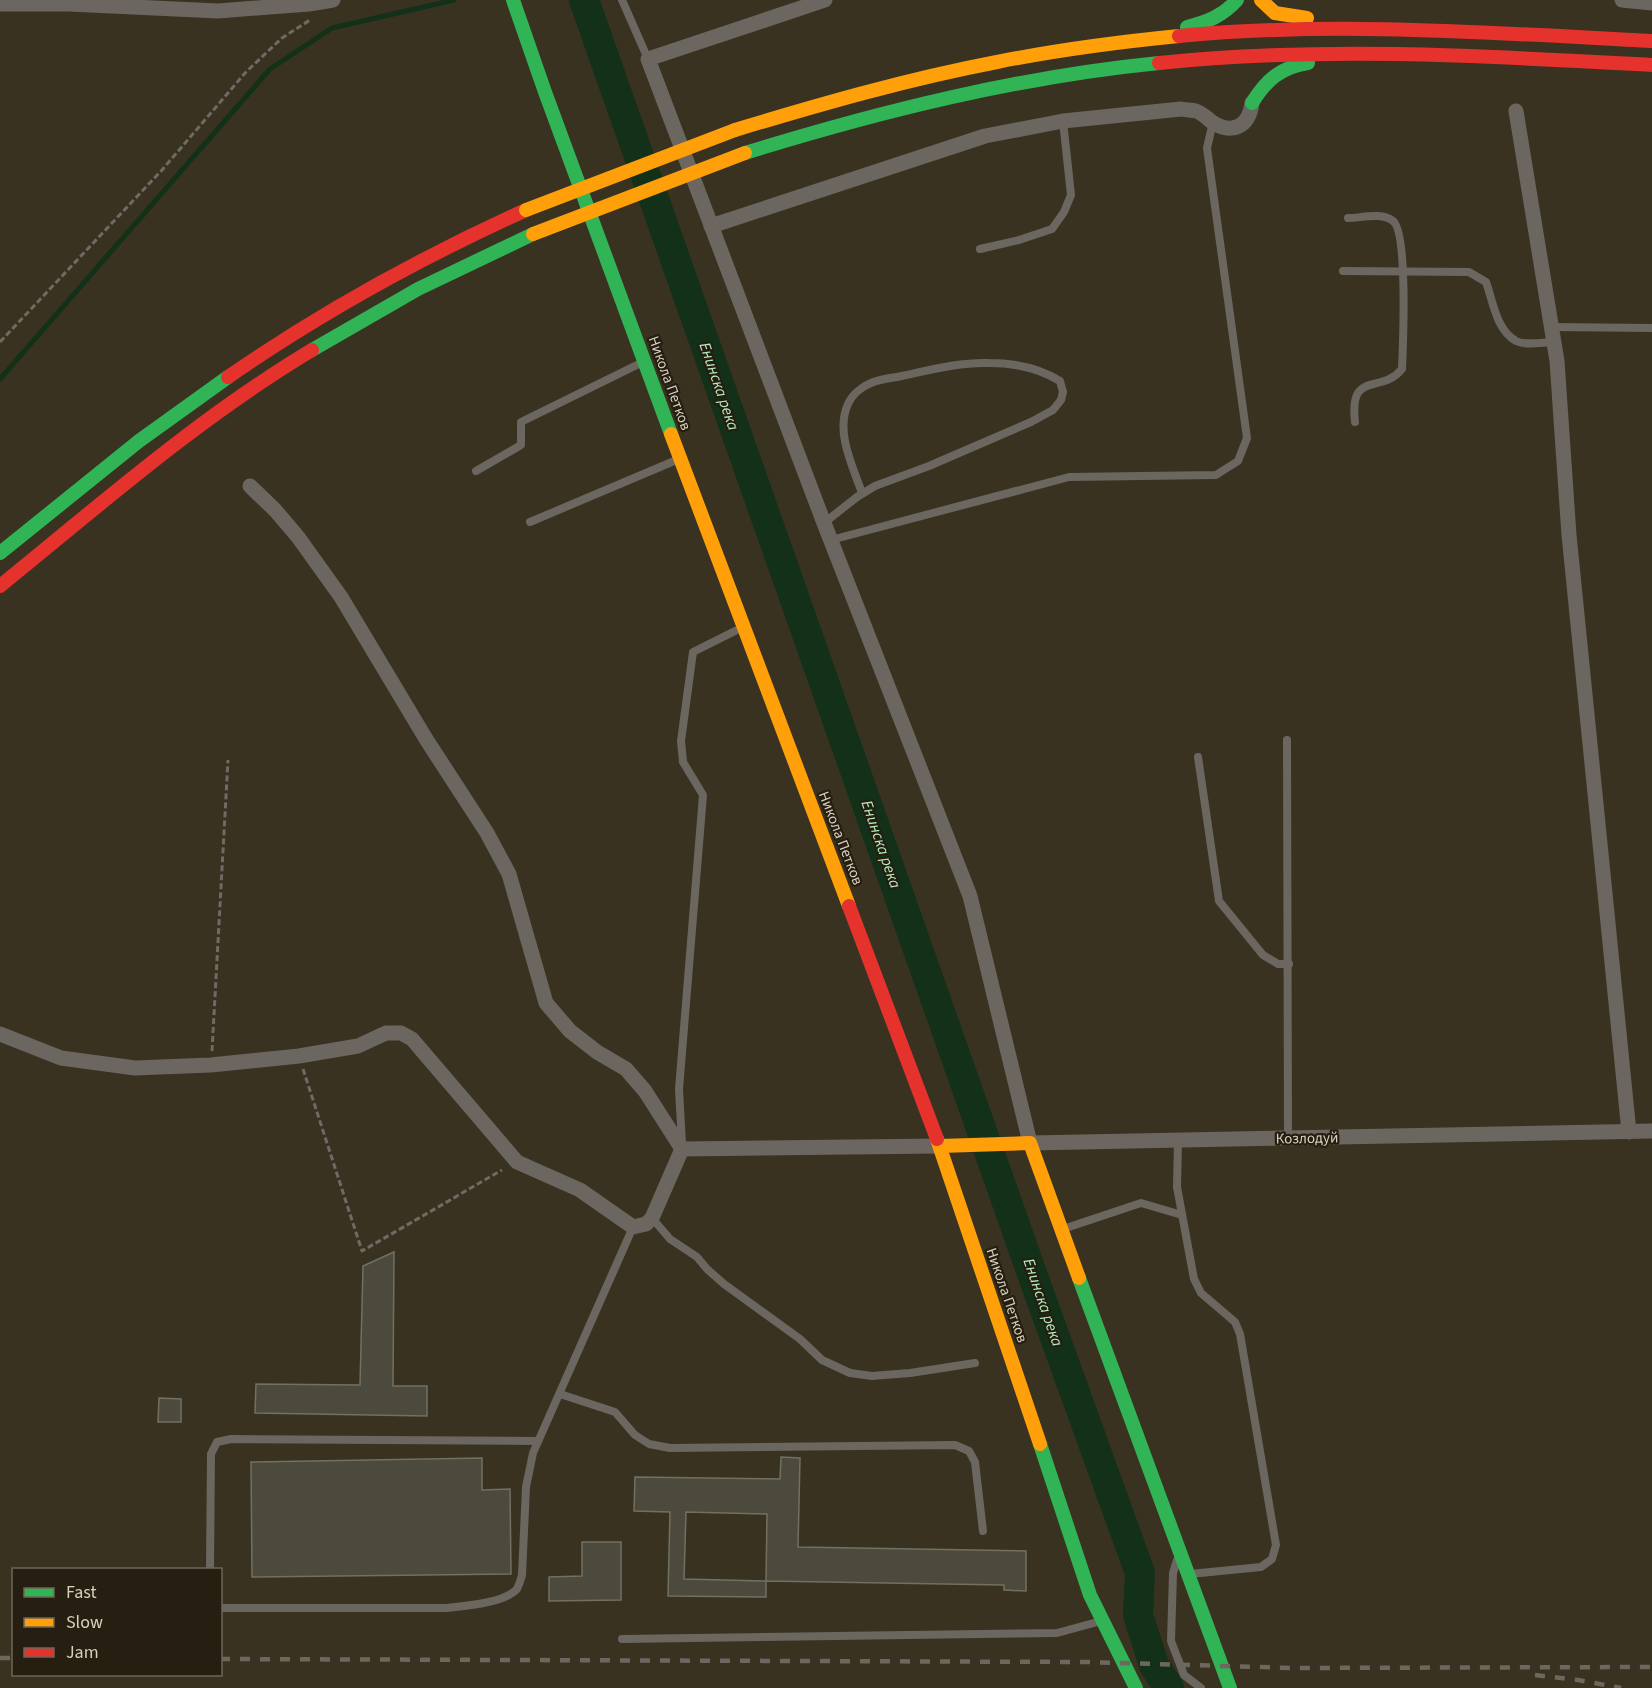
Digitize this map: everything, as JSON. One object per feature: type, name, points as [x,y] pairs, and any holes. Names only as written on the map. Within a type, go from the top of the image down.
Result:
[{"type":"main road","name":"Никола Петков","points":[[513,0],[644,361],[940,1146],[1090,1595],[1136,1688]]},
{"type":"main road","points":[[1129,42],[1219,17],[1237,0]]},
{"type":"main road","points":[[1261,0],[1275,13],[1387,30]]},
{"type":"main road","points":[[0,553],[159,426],[306,325],[405,267],[464,237],[526,210],[735,130],[857,94],[959,69],[1041,53],[1129,42],[1262,31],[1387,30],[1652,41]]},
{"type":"main road","points":[[1252,103],[1264,84],[1277,72],[1287,67],[1388,54]]},
{"type":"main road","points":[[0,586],[165,452],[254,388],[333,336],[412,290],[533,234],[744,153],[909,105],[1030,81],[1134,66],[1270,55],[1388,54],[1469,55],[1652,65]]},
{"type":"main road","points":[[1134,66],[1211,67],[1222,70]]},
{"type":"main road","points":[[1245,87],[1252,103]]},
{"type":"main road","points":[[1030,1143],[1230,1688]]},
{"type":"main road","name":"Козлодуй","points":[[940,1146],[1030,1143]]},
{"type":"street","points":[[0,4],[69,4],[218,11],[333,0]]},
{"type":"street","points":[[825,0],[648,59],[824,523],[969,896],[1030,1143]]},
{"type":"street","points":[[1622,0],[1652,3]]},
{"type":"street","points":[[711,226],[985,136],[1063,121],[1181,109],[1196,111],[1227,129],[1236,129],[1248,118],[1252,103]]},
{"type":"street","points":[[1516,111],[1557,361],[1569,535],[1629,1132]]},
{"type":"street","points":[[250,486],[298,537],[341,597],[426,739],[487,833],[509,874],[546,1003],[570,1031],[597,1052],[626,1069],[645,1091],[682,1149]]},
{"type":"street","points":[[0,1034],[61,1058],[135,1068],[211,1065],[299,1056],[358,1046],[386,1033],[401,1033],[412,1039],[517,1162],[580,1190],[633,1227],[646,1224],[652,1218],[682,1149]]},
{"type":"street","name":"Козлодуй","points":[[1030,1143],[1652,1131]]},
{"type":"street","points":[[682,1149],[940,1146]]},
{"type":"lane","points":[[622,0],[648,59]]},
{"type":"lane","points":[[980,249],[1052,229],[1064,212],[1071,195],[1063,121]]},
{"type":"lane","points":[[831,540],[1069,477],[1216,475],[1238,461],[1247,438],[1207,148],[1213,122]]},
{"type":"lane","points":[[1348,219],[1382,216],[1393,220],[1399,227],[1403,272],[1402,369],[1396,377],[1362,387],[1357,393],[1353,408],[1355,422]]},
{"type":"lane","points":[[1343,271],[1469,272],[1486,282],[1501,323],[1516,341],[1533,343],[1553,334],[1652,328]]},
{"type":"lane","points":[[476,471],[521,445],[521,422],[644,361]]},
{"type":"lane","points":[[824,523],[862,493],[875,486],[929,466],[1031,422],[1053,410],[1061,400],[1063,392],[1059,381],[1046,372],[988,363],[939,368],[870,383],[854,393],[847,406],[843,428],[862,493]]},
{"type":"lane","points":[[530,522],[681,459]]},
{"type":"lane","points":[[682,1149],[679,1089],[703,795],[683,762],[681,741],[693,652],[744,627]]},
{"type":"lane","points":[[1287,740],[1288,1138]]},
{"type":"lane","points":[[1198,757],[1219,901],[1263,955],[1278,964],[1289,964]]},
{"type":"lane","points":[[1178,1140],[1177,1187],[1194,1279],[1201,1293],[1235,1322],[1240,1334],[1276,1545],[1272,1558],[1261,1567],[1188,1574]]},
{"type":"lane","points":[[1061,1230],[1142,1203],[1182,1215]]},
{"type":"lane","points":[[652,1218],[670,1239],[697,1257],[724,1284],[800,1339],[822,1360],[850,1373],[872,1376],[910,1373],[975,1363]]},
{"type":"lane","points":[[222,1608],[447,1608],[484,1603],[506,1596],[517,1588],[522,1575],[526,1487],[533,1453],[633,1227]]},
{"type":"lane","points":[[560,1394],[615,1412],[635,1435],[649,1444],[670,1448],[955,1445],[969,1451],[975,1462],[983,1531]]},
{"type":"lane","points":[[210,1568],[211,1454],[217,1442],[231,1439],[538,1441]]},
{"type":"lane","points":[[1180,1552],[1173,1573],[1171,1641],[1184,1676],[1201,1688]]},
{"type":"lane","points":[[622,1639],[1057,1633],[1102,1621]]},
{"type":"path","points":[[0,342],[162,170],[246,72],[282,38],[313,17]]},
{"type":"path","points":[[211,1065],[228,760]]},
{"type":"path","points":[[299,1056],[362,1251],[517,1162]]},
{"type":"building","points":[[394,1252],[393,1386],[427,1386],[427,1416],[255,1413],[256,1384],[360,1385],[363,1266]]},
{"type":"building","points":[[159,1398],[181,1399],[181,1422],[158,1422]]},
{"type":"building","points":[[781,1457],[800,1458],[798,1547],[1026,1551],[1026,1591],[1004,1590],[1004,1585],[766,1581],[766,1597],[668,1596],[670,1512],[634,1511],[635,1477],[780,1479]],"holes":[[[686,1512],[767,1514],[766,1581],[684,1579]]]},
{"type":"building","points":[[482,1458],[482,1490],[510,1489],[511,1574],[252,1577],[251,1462]]},
{"type":"building","points":[[582,1542],[621,1542],[621,1600],[549,1601],[549,1577],[582,1576]]},
{"type":"waterway","points":[[0,379],[270,69],[332,28],[454,0]]},
{"type":"waterway","name":"Енинска река","points":[[584,0],[1035,1282],[1140,1573],[1138,1615],[1154,1665],[1169,1688]]},
{"type":"railway","points":[[0,1658],[12,1658]]},
{"type":"railway","points":[[222,1659],[1087,1662],[1292,1668],[1652,1667]]},
{"type":"railway","points":[[1535,1675],[1621,1688]]},
{"type":"traffic: fast","points":[[513,0],[671,434]]},
{"type":"traffic: fast","points":[[1187,27],[1214,18],[1237,0]]},
{"type":"traffic: fast","points":[[745,153],[847,123],[950,98],[1054,77],[1159,63]]},
{"type":"traffic: fast","points":[[1252,103],[1275,76],[1282,71],[1308,63]]},
{"type":"traffic: fast","points":[[312,350],[418,289],[533,234]]},
{"type":"traffic: fast","points":[[0,553],[139,441],[228,377]]},
{"type":"traffic: fast","points":[[1079,1278],[1230,1688]]},
{"type":"traffic: fast","points":[[1040,1444],[1090,1595],[1136,1688]]},
{"type":"traffic: slow","points":[[1261,0],[1275,13],[1307,18]]},
{"type":"traffic: slow","points":[[735,130],[865,93],[964,69],[1065,50],[1179,36]]},
{"type":"traffic: slow","points":[[526,210],[735,130]]},
{"type":"traffic: slow","points":[[533,234],[745,153]]},
{"type":"traffic: slow","points":[[671,434],[849,906]]},
{"type":"traffic: slow","points":[[937,1139],[1040,1444]]},
{"type":"traffic: slow","points":[[940,1146],[1030,1143],[1079,1278]]},
{"type":"traffic: jam","points":[[1179,36],[1297,29],[1356,29],[1652,41]]},
{"type":"traffic: jam","points":[[1159,63],[1282,55],[1405,54],[1652,65]]},
{"type":"traffic: jam","points":[[228,377],[300,330],[373,287],[526,210]]},
{"type":"traffic: jam","points":[[0,586],[191,432],[312,350]]},
{"type":"traffic: jam","points":[[849,906],[937,1139]]}]
